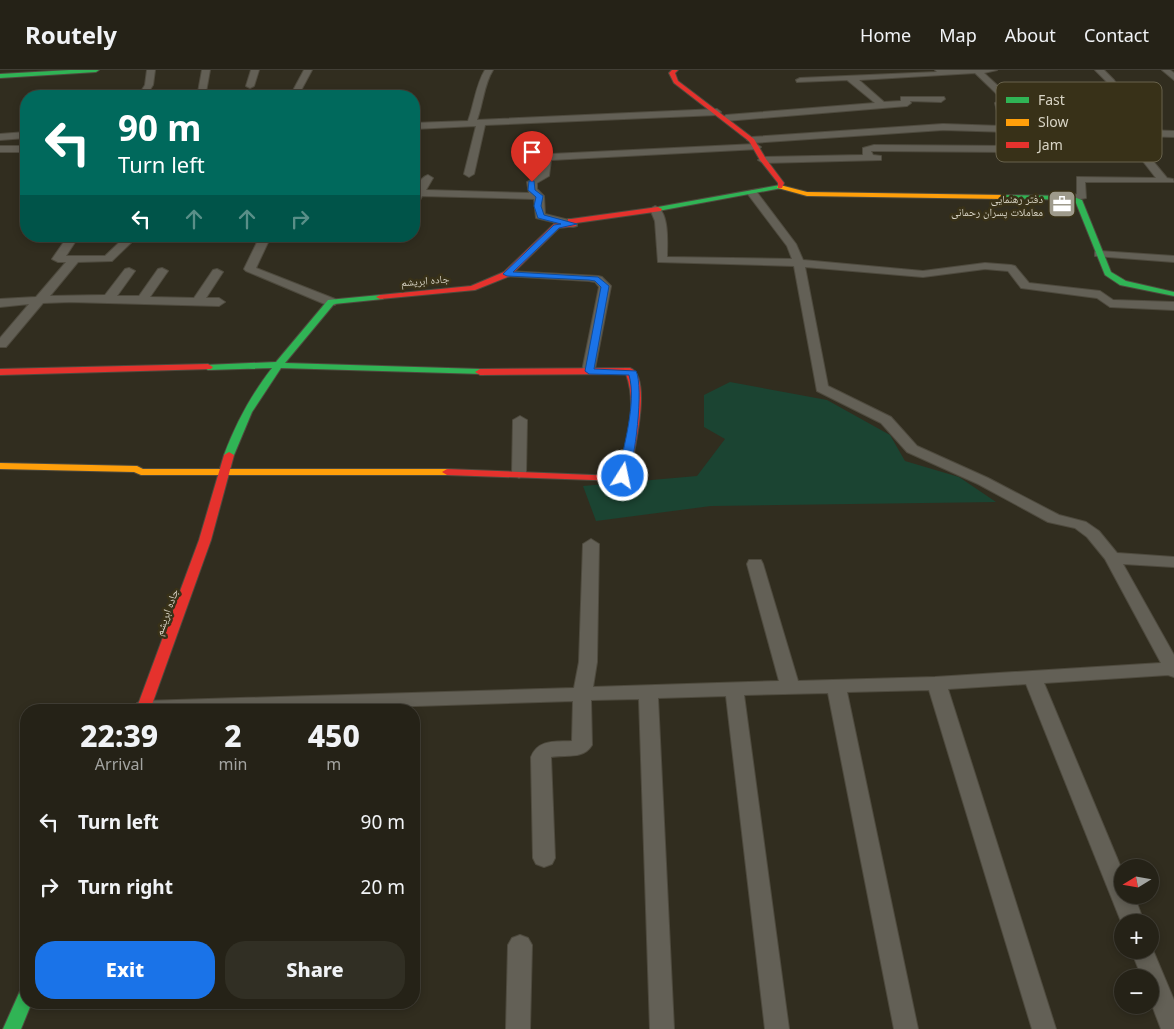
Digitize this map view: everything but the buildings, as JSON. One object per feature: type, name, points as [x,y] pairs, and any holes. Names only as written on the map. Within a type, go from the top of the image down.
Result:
[{"type":"main road","points":[[0,75],[51,70]]},
{"type":"main road","points":[[0,75],[96,70]]},
{"type":"main road","points":[[675,70],[672,73],[676,82],[721,115],[754,143],[763,160],[781,183],[780,188],[807,194],[1071,198],[1079,202],[1108,274],[1123,282],[1174,294]]},
{"type":"main road","name":"جاده ابریشم","points":[[146,704],[205,540],[231,450],[248,412],[277,365],[331,302],[472,288],[507,274],[557,226],[573,224],[571,221],[780,188]]},
{"type":"main road","points":[[0,372],[277,365],[409,371],[589,371],[633,373],[636,383],[634,416],[623,476],[618,479],[383,470],[141,472],[137,469],[30,465],[0,466]]},
{"type":"main road","points":[[12,1029],[20,1009]]},
{"type":"street","points":[[146,90],[149,85],[151,70]]},
{"type":"street","points":[[202,90],[206,70]]},
{"type":"street","points":[[250,86],[255,70]]},
{"type":"street","points":[[297,90],[308,70]]},
{"type":"street","points":[[470,124],[480,100],[483,79],[489,70]]},
{"type":"street","points":[[941,71],[993,70]]},
{"type":"street","points":[[1099,70],[1112,82]]},
{"type":"street","points":[[1166,70],[1174,78]]},
{"type":"street","points":[[800,80],[851,74],[946,74],[941,71]]},
{"type":"street","points":[[977,71],[996,89]]},
{"type":"street","points":[[851,74],[855,81],[882,105]]},
{"type":"street","points":[[420,126],[721,115],[907,103],[904,99],[909,98],[941,99]]},
{"type":"street","points":[[469,174],[482,123]]},
{"type":"street","points":[[540,196],[532,190],[532,182],[544,176],[547,158],[551,157],[754,143],[891,129],[943,127],[996,129]]},
{"type":"street","points":[[0,137],[20,135]]},
{"type":"street","points":[[869,158],[866,150],[874,148],[996,148]]},
{"type":"street","points":[[0,149],[20,149]]},
{"type":"street","points":[[763,160],[939,158]]},
{"type":"street","points":[[1149,162],[1163,180]]},
{"type":"street","points":[[420,190],[428,178]]},
{"type":"street","points":[[1071,198],[1082,196],[1080,179],[1174,181]]},
{"type":"street","points":[[300,704],[790,686],[934,683],[1173,670],[1112,558],[1093,534],[1080,525],[1054,518],[984,481],[912,449],[886,420],[822,388],[799,263],[792,246],[752,193]]},
{"type":"street","points":[[420,196],[540,196]]},
{"type":"street","points":[[540,196],[538,206],[540,216],[573,224]]},
{"type":"street","points":[[655,209],[660,221],[662,260],[799,263],[923,274],[985,266],[1011,268],[1025,286],[1100,295],[1110,303],[1174,306]]},
{"type":"street","points":[[70,242],[58,259],[108,259],[126,242]]},
{"type":"street","points":[[263,242],[250,268],[331,302]]},
{"type":"street","points":[[1099,254],[1174,259]]},
{"type":"street","points":[[2,344],[37,300],[75,259]]},
{"type":"street","points":[[108,299],[129,271]]},
{"type":"street","points":[[142,300],[162,271]]},
{"type":"street","points":[[198,301],[217,272]]},
{"type":"street","points":[[507,274],[589,278],[602,282],[605,286],[589,371]]},
{"type":"street","points":[[0,303],[37,300],[108,299],[219,302]]},
{"type":"street","points":[[519,474],[520,420]]},
{"type":"street","points":[[544,858],[541,757],[543,752],[549,749],[579,748],[582,745],[582,695],[588,662],[591,544]]},
{"type":"street","points":[[1112,558],[1174,562]]},
{"type":"street","points":[[755,564],[790,686]]},
{"type":"street","points":[[1033,678],[1114,873]]},
{"type":"street","points":[[934,683],[939,690],[1044,1029]]},
{"type":"street","points":[[836,686],[906,1029]]},
{"type":"street","points":[[734,688],[777,1029]]},
{"type":"street","points":[[648,692],[662,1029]]},
{"type":"street","points":[[518,1029],[520,945]]},
{"type":"street","points":[[1146,959],[1173,1029]]},
{"type":"green space","points":[[730,382],[827,400],[890,435],[905,461],[959,477],[996,502],[711,506],[596,521],[583,486],[697,476],[725,439],[704,427],[704,395]]},
{"type":"traffic: fast","points":[[0,76],[96,70]]},
{"type":"traffic: fast","points":[[658,209],[780,187]]},
{"type":"traffic: fast","points":[[1003,197],[1071,198],[1079,202],[1108,273],[1123,283],[1174,294]]},
{"type":"traffic: fast","points":[[229,455],[237,433],[259,392],[286,355],[331,302],[380,297]]},
{"type":"traffic: fast","points":[[208,367],[277,365],[480,372]]},
{"type":"traffic: fast","points":[[12,1029],[20,1009]]},
{"type":"traffic: slow","points":[[780,187],[807,194],[1003,197]]},
{"type":"traffic: slow","points":[[0,466],[137,469],[141,472],[447,472]]},
{"type":"traffic: jam","points":[[675,70],[672,73],[676,82],[752,140],[763,160],[781,183],[780,187]]},
{"type":"traffic: jam","points":[[380,297],[472,288],[507,274],[557,226],[573,224],[571,221],[658,209]]},
{"type":"traffic: jam","points":[[0,372],[208,367]]},
{"type":"traffic: jam","points":[[447,472],[618,479],[623,476],[635,423],[636,409],[634,383],[630,371],[480,372]]},
{"type":"traffic: jam","points":[[145,704],[205,540],[229,455]]},
{"type":"place","name":"دفتر رهنمایی معاملات پسران رحمانی","points":[[1062,204]]},
{"type":"route","points":[[532,182],[532,190],[540,196],[538,210],[540,216],[546,219],[573,224],[557,226],[507,274],[598,279],[605,286],[589,371],[630,371],[633,373],[636,383],[634,416],[623,476]]}]
